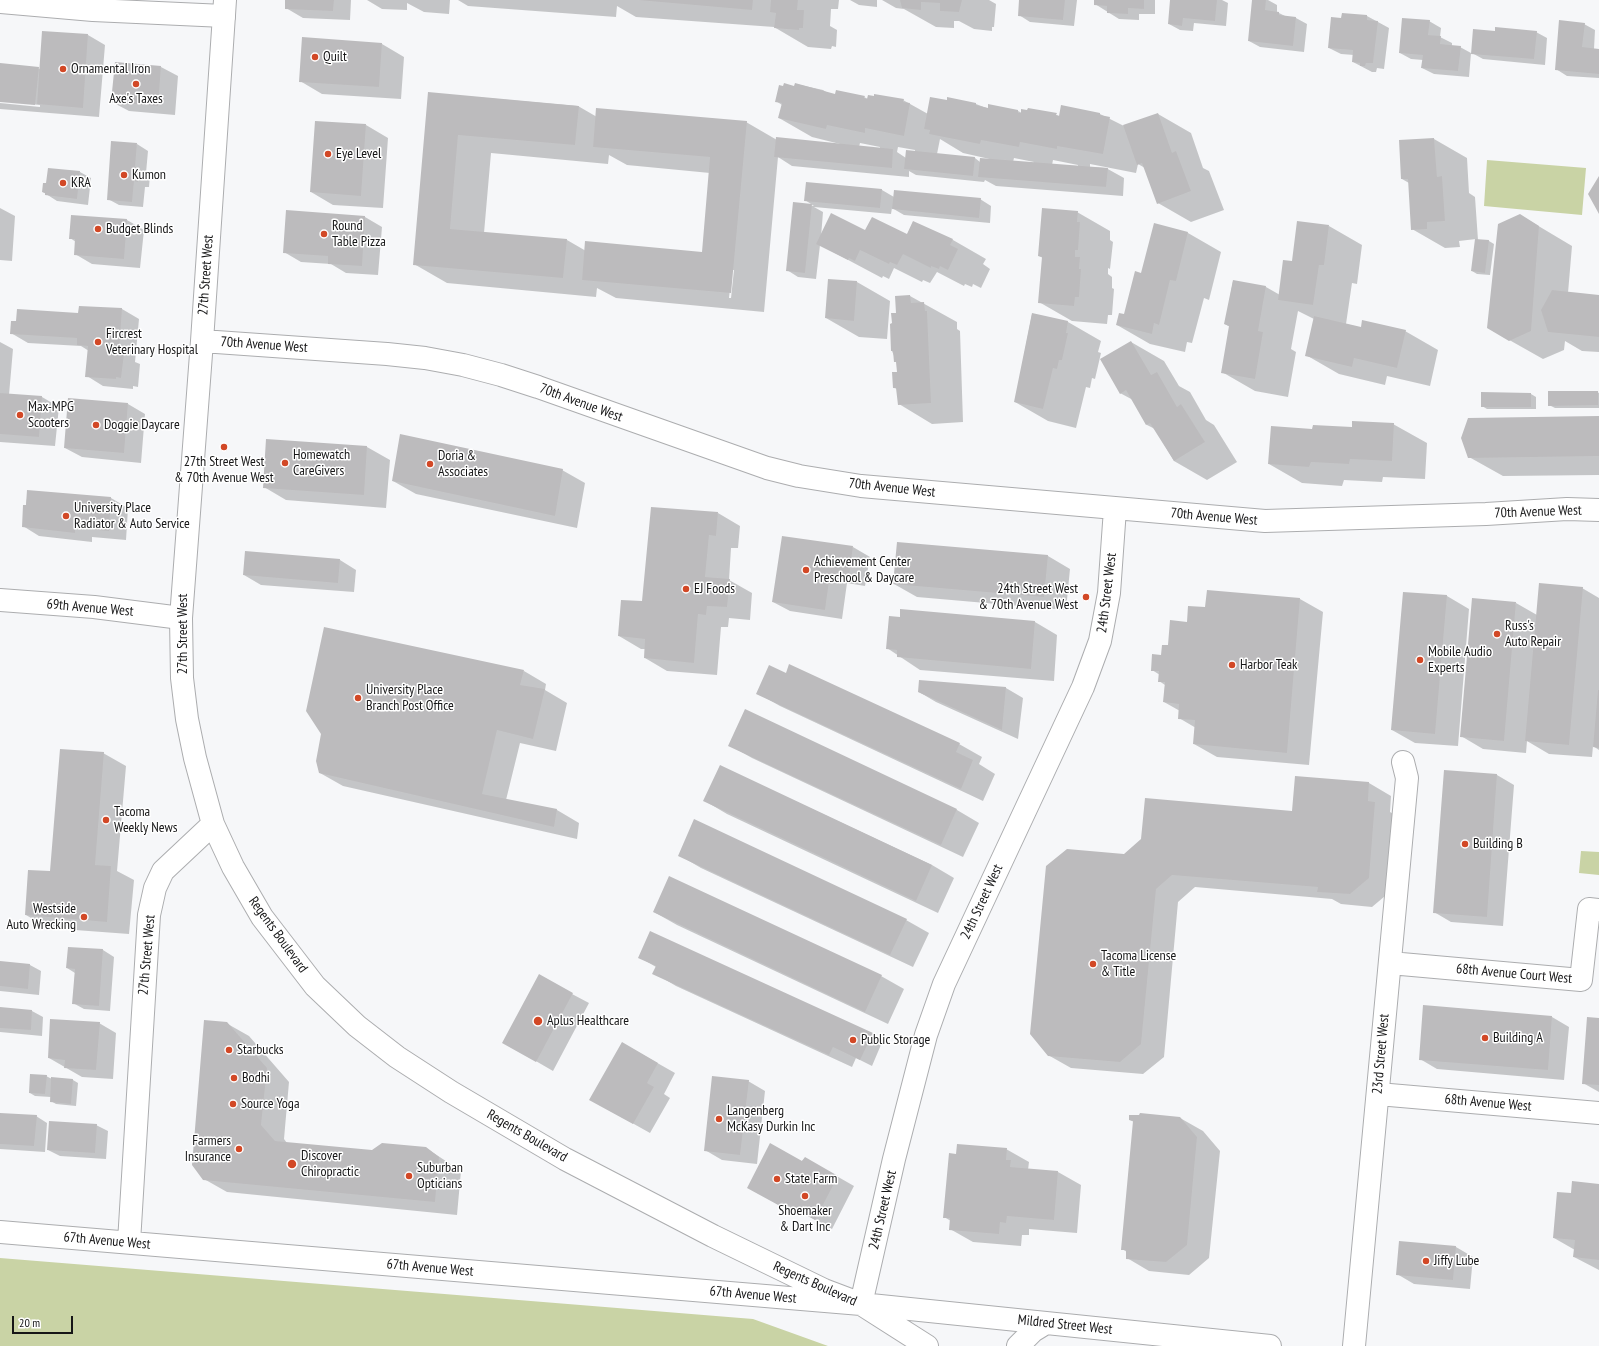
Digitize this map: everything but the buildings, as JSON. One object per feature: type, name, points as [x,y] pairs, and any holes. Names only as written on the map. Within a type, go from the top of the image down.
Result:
[{"type":"street","points":[[0,2],[93,10],[224,8]]},
{"type":"street","name":"27th Street West","points":[[129,1242],[149,915],[155,888],[163,871],[213,824],[195,758],[187,719],[182,678],[181,618],[202,341],[224,8]]},
{"type":"street","name":"70th Avenue West","points":[[202,341],[387,354],[425,358],[463,365],[508,377],[767,468],[799,476],[861,486],[1264,521],[1486,514],[1567,509],[1599,510]]},
{"type":"street","name":"24th Street West","points":[[861,1304],[894,1159],[926,1035],[944,984],[1083,687],[1100,641],[1109,593],[1115,509]]},
{"type":"street","name":"69th Avenue West","points":[[0,600],[94,607],[181,618]]},
{"type":"street","name":"23rd Street West","points":[[1354,1346],[1407,778],[1403,762]]},
{"type":"street","name":"Regents Boulevard","points":[[213,824],[233,867],[262,917],[280,942],[320,990],[357,1026],[397,1057],[451,1092],[565,1159],[713,1236],[824,1290],[861,1304],[927,1346]]},
{"type":"street","name":"68th Avenue Court West","points":[[1390,963],[1581,980],[1588,909],[1599,910]]},
{"type":"street","name":"68th Avenue West","points":[[1378,1094],[1599,1113]]},
{"type":"street","name":"67th Avenue West","points":[[0,1232],[861,1304]]},
{"type":"street","name":"Mildred Street West","points":[[861,1304],[1270,1346]]},
{"type":"street","points":[[1018,1346],[1033,1331],[1046,1323]]},
{"type":"green space","points":[[1487,160],[1586,168],[1582,215],[1484,206]]},
{"type":"green space","points":[[1581,851],[1599,852],[1599,875],[1579,873]]},
{"type":"green space","points":[[0,1258],[753,1319],[828,1346],[0,1346]]},
{"type":"place","name":"Quilt","points":[[315,57]]},
{"type":"place","name":"Ornamental Iron","points":[[63,69]]},
{"type":"place","name":"Axe's Taxes","points":[[136,84]]},
{"type":"place","name":"Eye Level","points":[[328,154]]},
{"type":"place","name":"Kumon","points":[[124,175]]},
{"type":"place","name":"KRA","points":[[63,183]]},
{"type":"place","name":"Budget Blinds","points":[[98,229]]},
{"type":"place","name":"Round Table Pizza","points":[[324,234]]},
{"type":"place","name":"Fircrest Veterinary Hospital","points":[[98,342]]},
{"type":"place","name":"Max-MPG Scooters","points":[[20,415]]},
{"type":"place","name":"Doggie Daycare","points":[[96,425]]},
{"type":"place","name":"27th Street West & 70th Avenue West","points":[[224,447]]},
{"type":"place","name":"Homewatch CareGivers","points":[[285,463]]},
{"type":"place","name":"Doria & Associates","points":[[430,464]]},
{"type":"place","name":"University Place Radiator & Auto Service","points":[[66,516]]},
{"type":"place","name":"Achievement Center Preschool & Daycare","points":[[806,570]]},
{"type":"place","name":"EJ Foods","points":[[686,589]]},
{"type":"place","name":"24th Street West & 70th Avenue West","points":[[1086,597]]},
{"type":"place","name":"Russ's Auto Repair","points":[[1497,634]]},
{"type":"place","name":"Mobile Audio Experts","points":[[1420,660]]},
{"type":"place","name":"Harbor Teak","points":[[1232,665]]},
{"type":"place","name":"University Place Branch Post Office","points":[[358,698]]},
{"type":"place","name":"Tacoma Weekly News","points":[[106,820]]},
{"type":"place","name":"Building B","points":[[1465,844]]},
{"type":"place","name":"Westside Auto Wrecking","points":[[84,917]]},
{"type":"place","name":"Tacoma License & Title","points":[[1093,964]]},
{"type":"place","name":"Aplus Healthcare","points":[[538,1021]]},
{"type":"place","name":"Building A","points":[[1485,1038]]},
{"type":"place","name":"Public Storage","points":[[853,1040]]},
{"type":"place","name":"Starbucks","points":[[229,1050]]},
{"type":"place","name":"Bodhi","points":[[234,1078]]},
{"type":"place","name":"Source Yoga","points":[[233,1104]]},
{"type":"place","name":"Langenberg McKasy Durkin Inc","points":[[719,1119]]},
{"type":"place","name":"Farmers Insurance","points":[[239,1149]]},
{"type":"place","name":"Discover Chiropractic","points":[[292,1164]]},
{"type":"place","name":"Suburban Opticians","points":[[409,1176]]},
{"type":"place","name":"State Farm","points":[[777,1179]]},
{"type":"place","name":"Shoemaker & Dart Inc","points":[[805,1196]]},
{"type":"place","name":"Jiffy Lube","points":[[1426,1261]]}]
